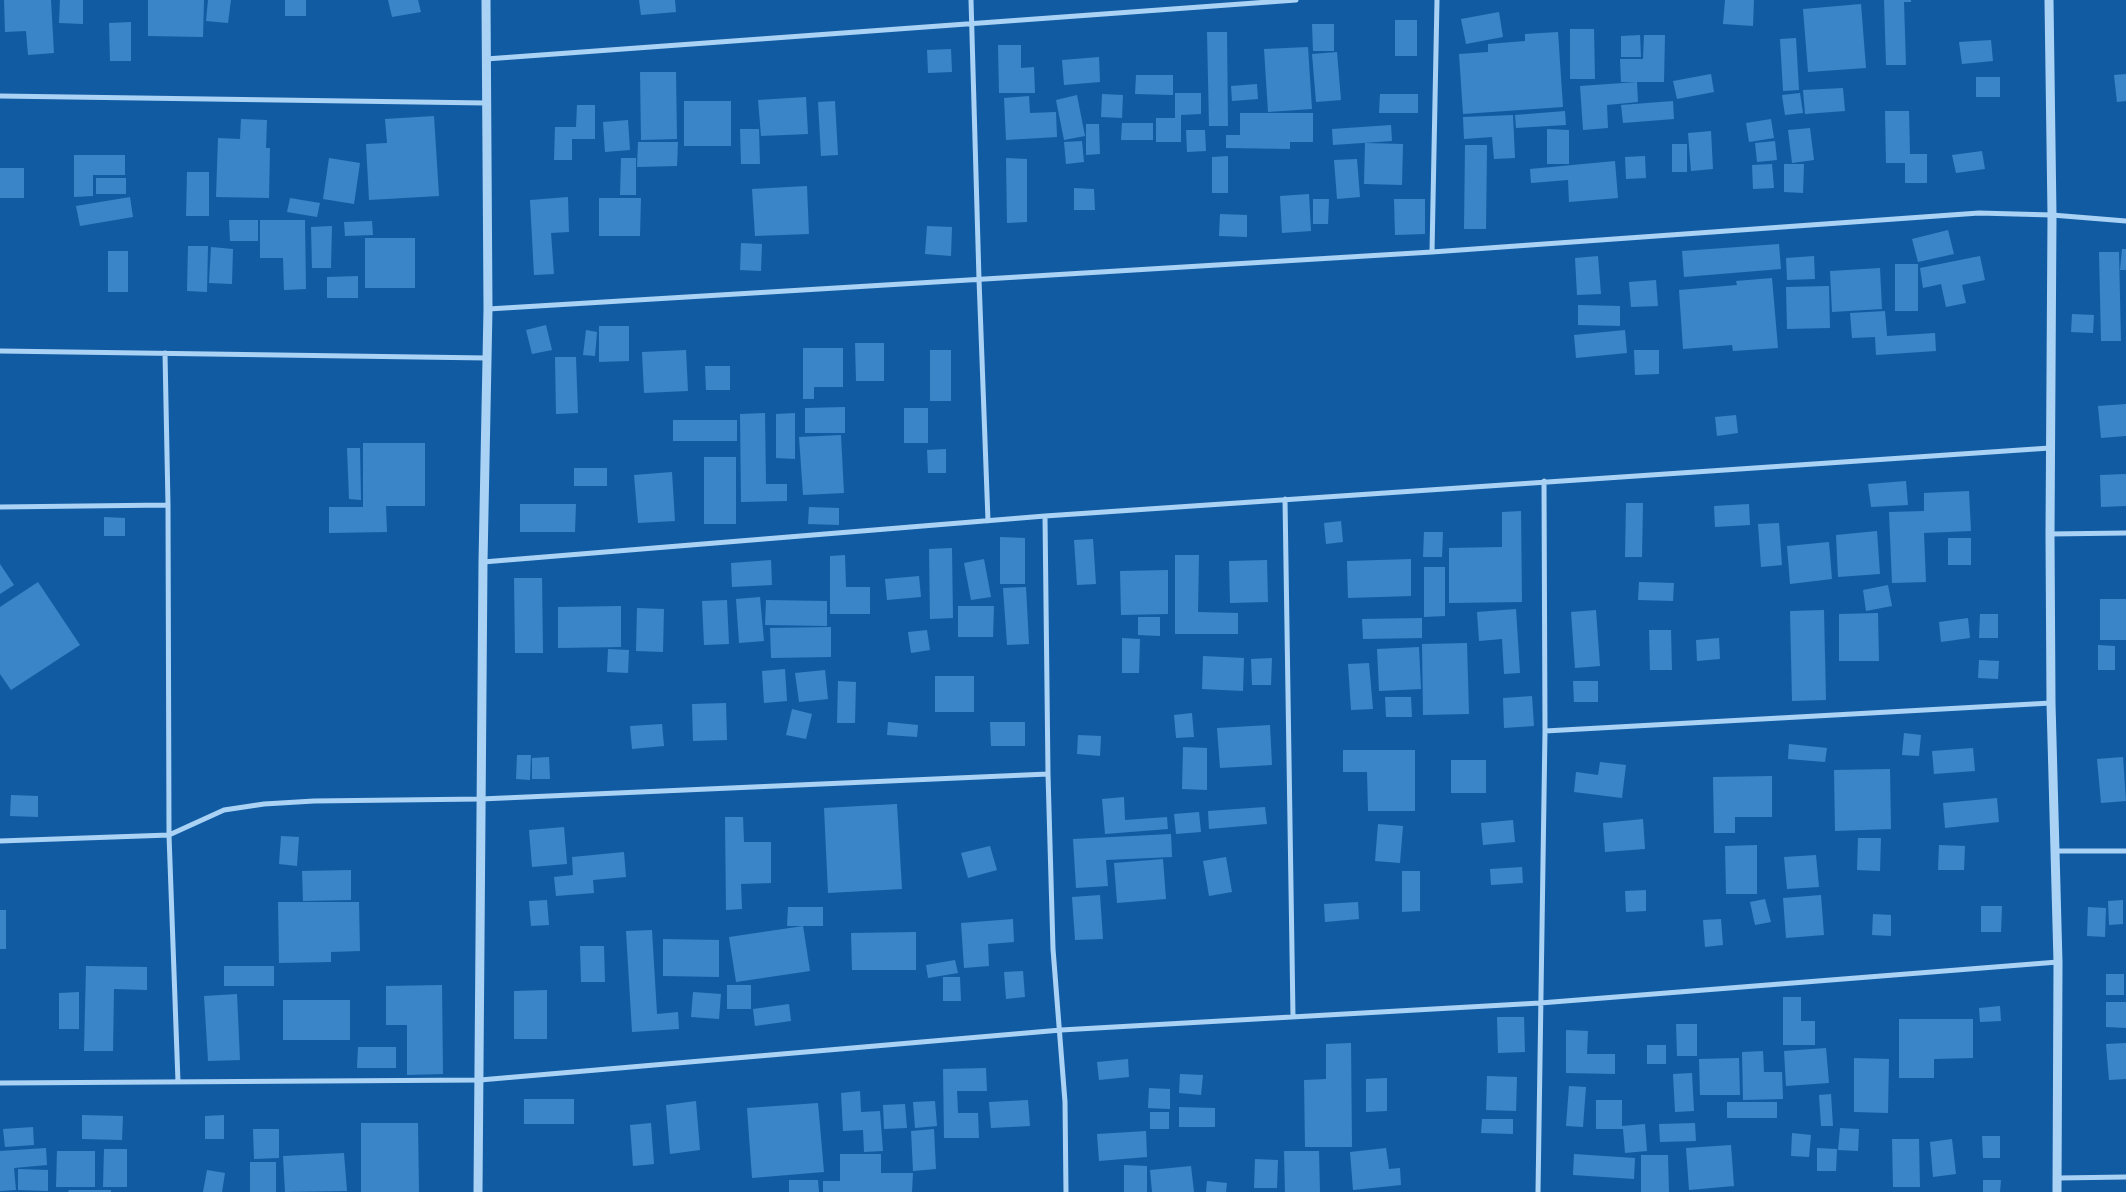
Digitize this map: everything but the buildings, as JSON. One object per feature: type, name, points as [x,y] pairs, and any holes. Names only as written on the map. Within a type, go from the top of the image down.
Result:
[{"type":"street","points":[[478,1192],[483,562],[488,309],[486,0]]},
{"type":"street","points":[[971,0],[988,521]]},
{"type":"street","points":[[486,59],[1296,0]]},
{"type":"street","points":[[1432,252],[1437,0]]},
{"type":"street","points":[[2048,0],[2052,215],[2050,448],[2051,703],[2058,962],[2057,1192]]},
{"type":"street","points":[[0,96],[486,102]]},
{"type":"street","points":[[488,309],[1432,252],[1979,213],[2052,215],[2126,221]]},
{"type":"street","points":[[0,351],[487,358]]},
{"type":"street","points":[[165,353],[168,505],[169,835],[178,1082]]},
{"type":"street","points":[[483,562],[1044,516],[2050,448]]},
{"type":"street","points":[[1538,1192],[1545,731],[1544,481]]},
{"type":"street","points":[[1285,499],[1293,1017]]},
{"type":"street","points":[[0,507],[168,505]]},
{"type":"street","points":[[1044,516],[1053,948],[1061,1030],[1065,1102],[1066,1192]]},
{"type":"street","points":[[2050,534],[2126,533]]},
{"type":"street","points":[[1545,731],[2051,703]]},
{"type":"street","points":[[0,841],[169,835],[224,810],[264,804],[314,801],[481,799],[1048,774]]},
{"type":"street","points":[[2055,851],[2126,851]]},
{"type":"street","points":[[0,1083],[480,1080],[1061,1030],[1540,1003],[2058,962]]},
{"type":"street","points":[[2058,1178],[2126,1177]]}]
